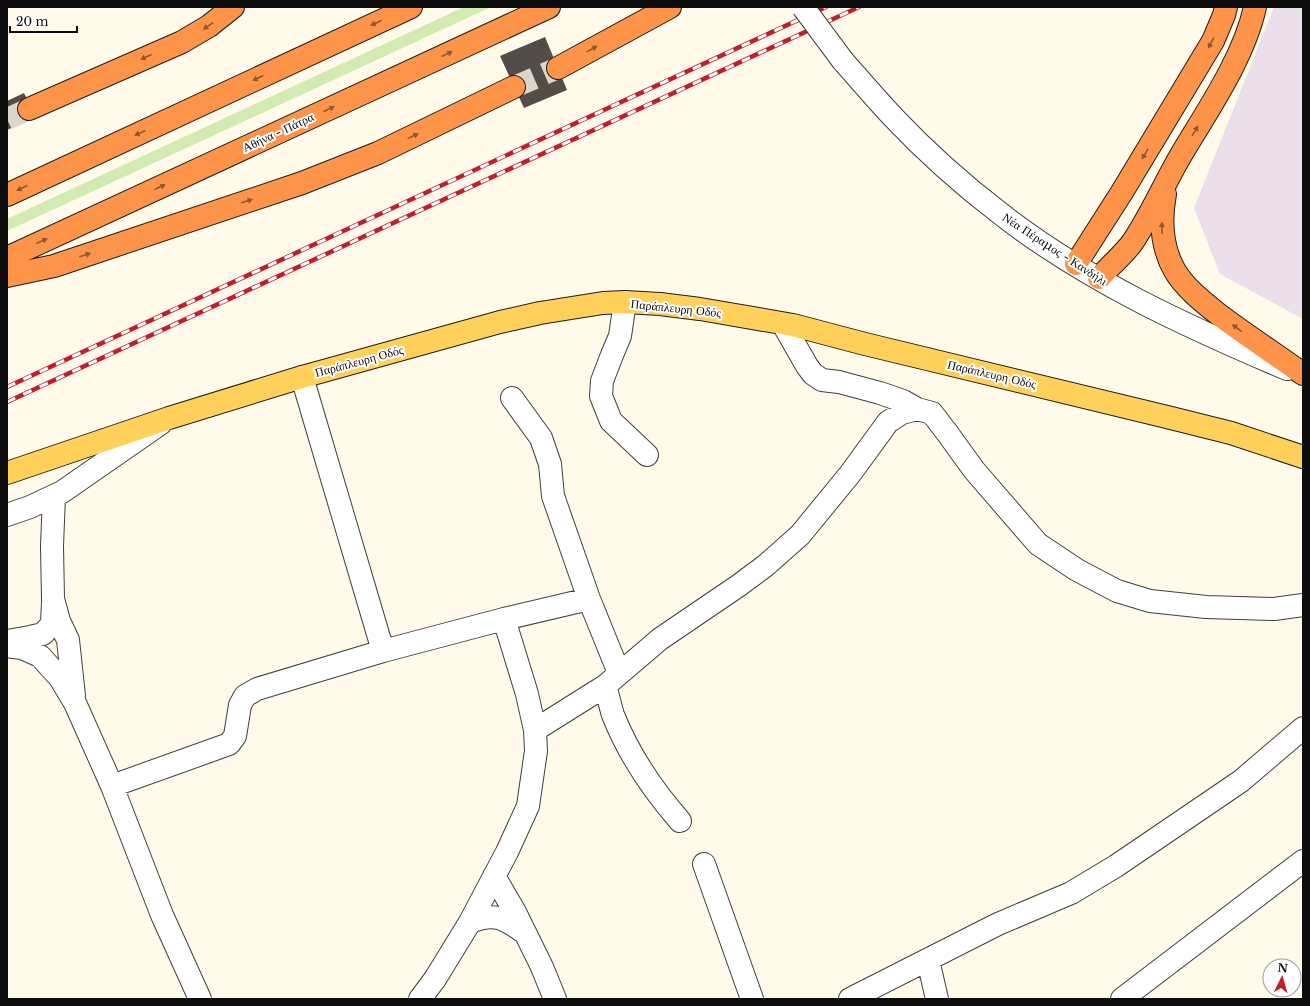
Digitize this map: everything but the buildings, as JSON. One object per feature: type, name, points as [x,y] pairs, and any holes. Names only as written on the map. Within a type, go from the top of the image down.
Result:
[{"type":"highway","points":[[28,109],[182,42],[209,26],[233,7]]},
{"type":"highway","points":[[7,195],[411,7]]},
{"type":"highway","name":"Αθήνα - Πάτρα","points":[[7,258],[548,7]]},
{"type":"highway","points":[[558,68],[670,7]]},
{"type":"highway","points":[[1076,264],[1122,192],[1213,41],[1226,7]]},
{"type":"highway","points":[[1098,278],[1131,244],[1145,224],[1168,177],[1223,84],[1247,34],[1255,7]]},
{"type":"highway","points":[[7,276],[54,266],[302,183],[378,153],[514,87]]},
{"type":"highway","points":[[1168,177],[1162,211],[1162,234],[1166,252],[1175,272],[1208,306],[1303,375]]},
{"type":"main road","name":"Παράπλευρη Οδός","points":[[7,473],[169,418],[302,377],[500,322],[540,313],[603,303],[625,302],[700,308],[783,324],[1230,433],[1303,457]]},
{"type":"street","name":"Νέα Πέραμος - Κανδήλι","points":[[803,7],[843,62],[894,119],[962,182],[1002,215],[1040,242],[1126,294],[1173,318],[1236,347],[1303,375]]},
{"type":"street","points":[[625,302],[620,336],[602,381],[602,396],[611,421],[647,455]]},
{"type":"street","points":[[783,324],[806,366],[813,374],[822,380],[839,382],[880,393],[903,401],[917,409],[932,413],[974,470],[1038,544],[1077,570],[1118,591],[1150,601],[1206,607],[1274,609],[1303,605]]},
{"type":"street","points":[[302,377],[383,651]]},
{"type":"street","points":[[512,398],[541,438],[550,464],[553,496],[589,599],[612,679],[613,714],[626,744],[643,773],[663,801],[680,821]]},
{"type":"street","points":[[536,730],[612,679],[660,639],[738,586],[771,561],[800,535],[850,474],[888,422],[902,413],[917,409]]},
{"type":"street","points":[[7,515],[30,507],[62,492],[169,418]]},
{"type":"street","points":[[7,641],[30,638],[43,634],[52,624],[52,546],[54,496]]},
{"type":"street","points":[[53,599],[59,621],[68,640],[75,703]]},
{"type":"street","points":[[112,786],[228,744],[235,736],[240,705],[245,696],[257,688],[383,651],[504,619],[589,599]]},
{"type":"street","points":[[420,999],[435,979],[470,922],[508,852],[528,806],[536,751],[536,730],[527,694],[504,619]]},
{"type":"street","points":[[7,646],[22,648],[40,656],[60,678],[75,703],[112,786],[162,915],[200,999]]},
{"type":"street","points":[[850,999],[998,924],[1071,893],[1116,866],[1241,781],[1303,728]]},
{"type":"street","points":[[1122,999],[1303,861]]},
{"type":"street","points":[[704,864],[752,999]]},
{"type":"street","points":[[494,876],[515,912],[542,967],[555,999]]},
{"type":"street","points":[[470,922],[482,917],[499,918],[512,924],[525,933]]},
{"type":"street","points":[[928,960],[937,999]]},
{"type":"shaded area","points":[[1274,7],[1303,7],[1303,319],[1220,274],[1194,208]]},
{"type":"green space","points":[[464,7],[491,7],[7,231],[7,219]]},
{"type":"tunnel","points":[[514,87],[558,68]]},
{"type":"tunnel","points":[[7,119],[29,109]]},
{"type":"railway","points":[[7,387],[826,7]]},
{"type":"railway","points":[[7,402],[859,7]]}]
